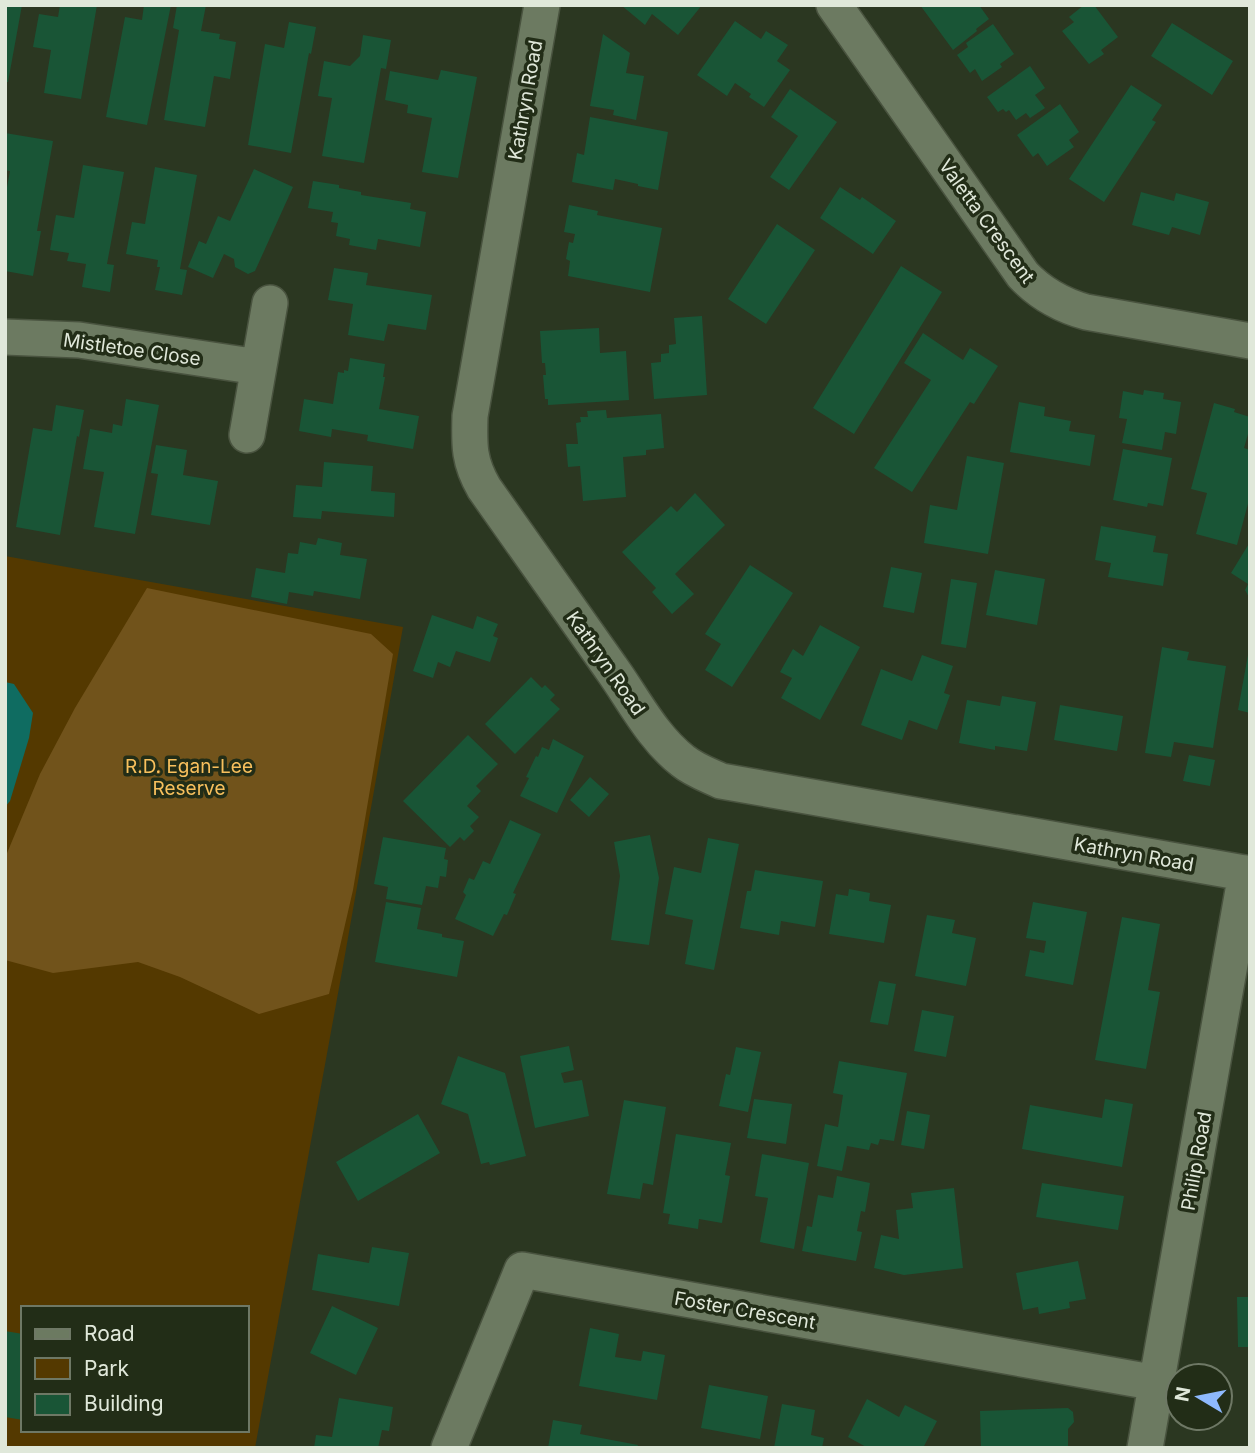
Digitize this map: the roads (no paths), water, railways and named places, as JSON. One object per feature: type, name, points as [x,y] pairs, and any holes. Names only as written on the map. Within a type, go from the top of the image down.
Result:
[{"type":"street","name":"Valetta Crescent","points":[[834,5],[1034,287],[1076,309],[1250,341]]},
{"type":"street","name":"Kathryn Road","points":[[535,6],[470,416],[470,451],[474,470],[484,488],[655,732],[684,763],[721,781],[1248,874]]},
{"type":"street","points":[[247,435],[270,303]]},
{"type":"street","name":"Mistletoe Close","points":[[5,337],[79,340],[258,368]]},
{"type":"street","name":"Philip Road","points":[[1145,1448],[1248,874]]},
{"type":"street","name":"Foster Crescent","points":[[449,1448],[522,1270],[1157,1383]]},
{"type":"water","points":[[5,682],[14,684],[33,713],[29,738],[10,801],[5,807]]},
{"type":"park label","name":"R.D. Egan-Lee Reserve","points":[[189,777]]}]
